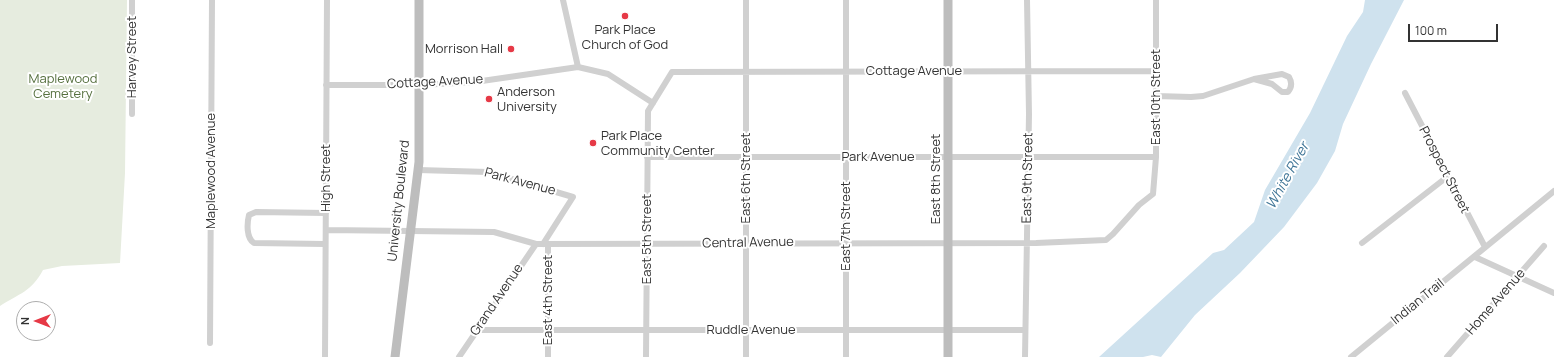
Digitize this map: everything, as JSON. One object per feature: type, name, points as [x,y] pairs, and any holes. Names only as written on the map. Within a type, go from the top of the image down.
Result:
[{"type":"main road","name":"University Boulevard","points":[[395,357],[418,170],[420,84],[419,0]]},
{"type":"main road","name":"East 8th Street","points":[[948,0],[948,357]]},
{"type":"street","name":"Harvey Street","points":[[132,0],[132,114]]},
{"type":"street","name":"Maplewood Avenue","points":[[210,343],[212,0]]},
{"type":"street","name":"High Street","points":[[325,357],[327,0]]},
{"type":"street","points":[[563,0],[578,67]]},
{"type":"street","name":"East 6th Street","points":[[746,0],[746,357]]},
{"type":"street","name":"East 7th Street","points":[[846,0],[846,357]]},
{"type":"street","name":"East 9th Street","points":[[1025,357],[1028,157],[1027,0]]},
{"type":"street","name":"East 10th Street","points":[[1153,194],[1156,158],[1156,0]]},
{"type":"street","name":"Cottage Avenue","points":[[326,85],[475,82],[578,67],[608,74],[653,103]]},
{"type":"street","name":"Cottage Avenue","points":[[672,72],[1156,71]]},
{"type":"street","name":"East 5th Street","points":[[646,357],[647,121],[648,111],[672,72]]},
{"type":"street","points":[[1156,96],[1203,96],[1254,79],[1282,74],[1289,77],[1291,89],[1288,92],[1282,92],[1272,84],[1254,79]]},
{"type":"street","name":"Prospect Street","points":[[1405,92],[1447,177],[1485,247]]},
{"type":"street","name":"Park Avenue","points":[[647,157],[1156,158]]},
{"type":"street","name":"Park Avenue","points":[[418,170],[488,172],[573,197],[546,244]]},
{"type":"street","points":[[1362,243],[1447,177]]},
{"type":"street","name":"Indian Trail","points":[[1351,357],[1554,191]]},
{"type":"street","name":"Central Avenue","points":[[326,230],[494,232],[536,244],[1027,243],[1106,240],[1139,205],[1153,194]]},
{"type":"street","points":[[326,213],[256,212],[249,215],[248,236],[254,243],[326,244]]},
{"type":"street","name":"Grand Avenue","points":[[459,357],[536,244]]},
{"type":"street","name":"East 4th Street","points":[[546,244],[548,357]]},
{"type":"street","name":"Home Avenue","points":[[1447,357],[1544,246]]},
{"type":"street","points":[[1475,257],[1554,293]]},
{"type":"street","name":"Ruddle Avenue","points":[[477,330],[1025,330]]},
{"type":"green space","name":"Maplewood Cemetery","points":[[0,0],[127,0],[125,173],[120,263],[62,266],[43,270],[30,287],[0,306]]},
{"type":"water","name":"White River","points":[[1365,0],[1404,0],[1371,64],[1343,124],[1335,151],[1317,183],[1284,227],[1240,273],[1195,315],[1161,357],[1152,355],[1143,357],[1099,357],[1213,253],[1224,250],[1254,222],[1265,190],[1310,113],[1347,36],[1363,12]]},
{"type":"place","name":"Park Place Church of God","points":[[625,16]]},
{"type":"place","name":"Morrison Hall","points":[[511,49]]},
{"type":"place","name":"Anderson University","points":[[489,99]]},
{"type":"place","name":"Park Place Community Center","points":[[593,143]]}]
